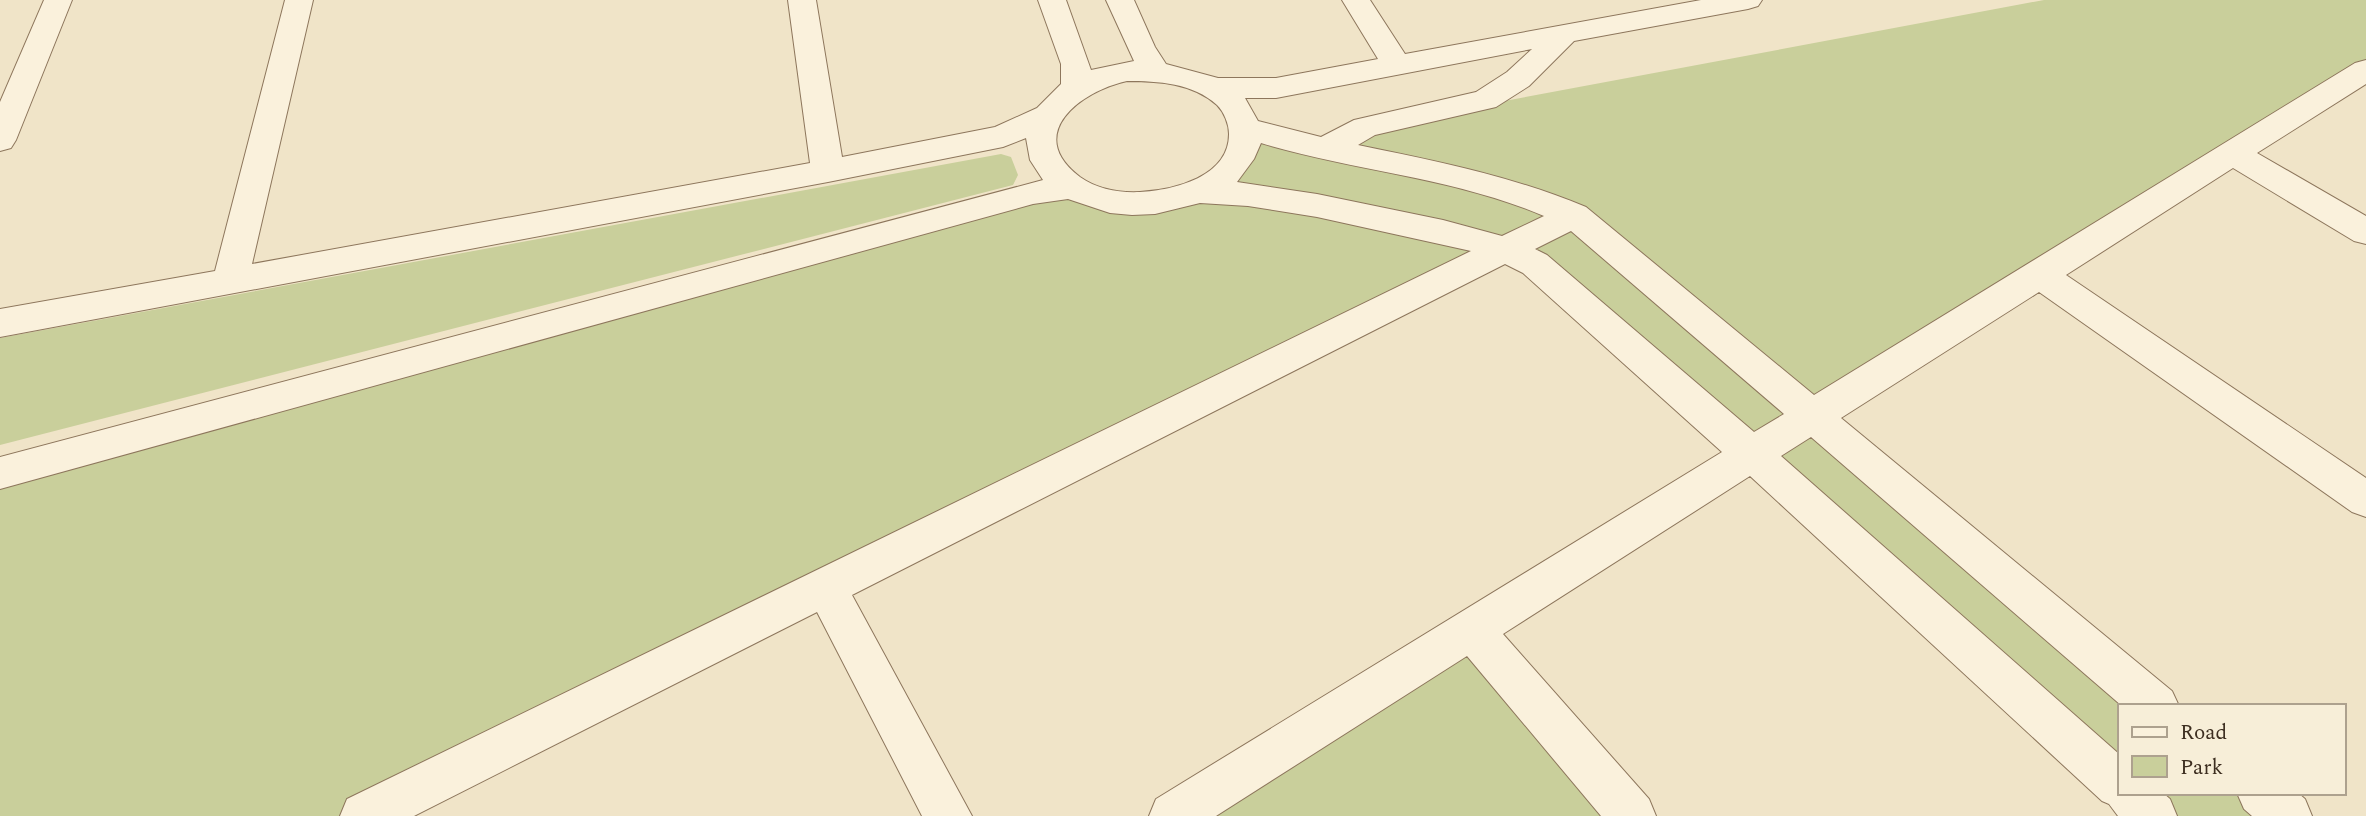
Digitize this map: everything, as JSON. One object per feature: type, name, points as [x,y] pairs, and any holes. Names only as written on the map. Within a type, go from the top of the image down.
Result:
[{"type":"street","points":[[3,126],[58,0]]},
{"type":"street","points":[[230,282],[299,0]]},
{"type":"street","points":[[802,0],[828,171]]},
{"type":"street","points":[[1052,0],[1076,64],[1076,88]]},
{"type":"street","points":[[1120,0],[1140,47],[1155,71]]},
{"type":"street","points":[[1356,0],[1397,66]]},
{"type":"street","points":[[1214,88],[1276,89],[1748,0]]},
{"type":"street","points":[[1324,150],[1365,127],[1485,100],[1499,94],[1512,86],[1565,34]]},
{"type":"street","points":[[1126,71],[1155,71],[1187,76],[1214,88],[1235,106],[1245,128],[1245,144],[1238,161],[1225,175],[1201,192],[1169,202],[1135,204],[1101,199],[1072,187],[1054,172],[1043,154],[1041,134],[1047,116],[1059,100],[1076,88],[1100,77],[1126,71]]},
{"type":"street","points":[[1173,816],[2366,71]]},
{"type":"street","points":[[0,323],[828,171],[1003,136],[1047,116]]},
{"type":"street","points":[[1245,128],[1287,142],[1520,191],[1574,215],[2155,704]]},
{"type":"street","points":[[2232,153],[2366,232]]},
{"type":"street","points":[[0,473],[1033,193],[1072,187]]},
{"type":"street","points":[[1201,192],[1268,195],[1471,238],[1509,249],[1535,264],[1753,455],[2118,785]]},
{"type":"street","points":[[364,816],[1574,215]]},
{"type":"street","points":[[2042,275],[2366,500]]},
{"type":"street","points":[[825,586],[948,816]]},
{"type":"street","points":[[1472,630],[1632,816]]},
{"type":"street","points":[[2130,795],[2153,816]]},
{"type":"street","points":[[2263,795],[2288,816]]},
{"type":"green space","points":[[2044,0],[2366,0],[2366,72],[1812,416],[2154,704],[2118,704],[2118,784],[1753,455],[1518,254],[368,816],[0,816],[0,473],[1072,187],[1135,204],[1201,192],[1245,128],[1308,146],[1365,127]]},
{"type":"green space","points":[[1001,154],[1011,157],[1018,175],[1013,185],[0,445],[0,338]]},
{"type":"green space","points":[[1472,630],[1632,816],[1174,816]]},
{"type":"green space","points":[[2130,795],[2263,795],[2288,816],[2153,816]]}]
